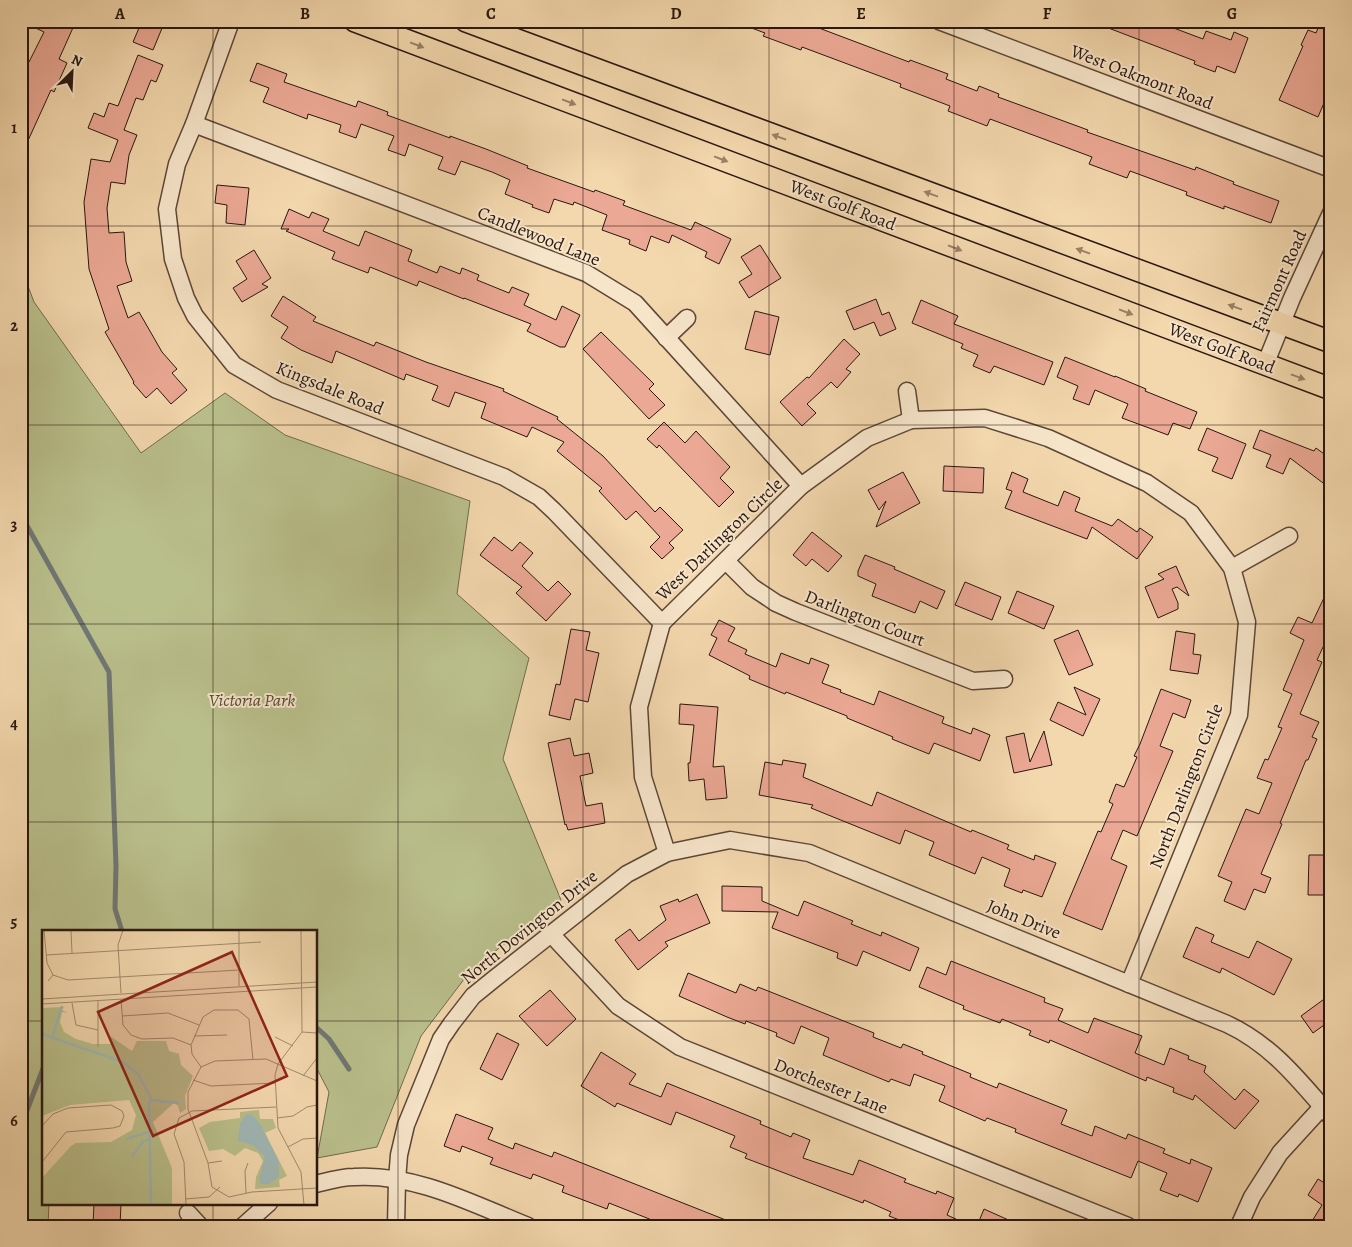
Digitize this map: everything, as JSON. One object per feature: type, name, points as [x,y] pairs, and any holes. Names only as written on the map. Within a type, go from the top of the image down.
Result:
[{"type":"main road","name":"West Golf Road","points":[[355,21],[1331,389]]},
{"type":"main road","points":[[466,21],[1331,342]]},
{"type":"street","name":"Kingsdale Road","points":[[232,21],[194,124],[177,164],[167,209],[173,259],[186,298],[195,316],[234,365],[277,390],[484,469],[521,486],[539,497],[662,623]]},
{"type":"street","name":"West Oakmont Road","points":[[939,21],[1331,169]]},
{"type":"street","name":"Candlewood Lane","points":[[194,124],[586,273],[635,303],[801,486]]},
{"type":"street","name":"Fairmont Road","points":[[1265,365],[1281,324],[1331,213]]},
{"type":"street","points":[[666,338],[687,318]]},
{"type":"street","points":[[906,390],[911,420]]},
{"type":"street","name":"North Darlington Circle","points":[[801,486],[867,438],[911,420],[985,418],[1048,438],[1147,483],[1191,513],[1232,568],[1246,622],[1239,715],[1129,984]]},
{"type":"street","name":"West Darlington Circle","points":[[667,853],[643,777],[639,707],[662,623],[801,486]]},
{"type":"street","points":[[1232,568],[1289,536]]},
{"type":"street","name":"Darlington Court","points":[[726,561],[752,587],[776,603],[796,612],[972,681],[1004,679]]},
{"type":"street","name":"John Drive","points":[[667,853],[730,840],[809,853],[1227,1024],[1255,1039],[1272,1052],[1328,1109]]},
{"type":"street","name":"North Dovington Drive","points":[[396,1226],[399,1155],[406,1124],[441,1039],[452,1022],[473,996],[627,874],[667,853]]},
{"type":"street","name":"Dorchester Lane","points":[[551,934],[618,1006],[680,1046],[1128,1226]]},
{"type":"street","points":[[1239,1226],[1252,1196],[1280,1153],[1328,1109]]},
{"type":"street","points":[[318,1184],[353,1177],[397,1180],[428,1186],[528,1226]]},
{"type":"street","points":[[243,1226],[268,1204]]},
{"type":"street","points":[[188,1213],[200,1226]]},
{"type":"green space","name":"Victoria Park","points":[[21,268],[34,302],[141,453],[225,393],[285,435],[470,501],[457,594],[529,658],[503,759],[561,900],[471,970],[421,1036],[377,1147],[318,1158],[329,1092],[318,1071],[318,930],[42,930],[42,1204],[49,1204],[48,1226],[21,1226]]},
{"type":"building","points":[[21,21],[76,21],[59,59],[67,63],[54,92],[51,90],[21,156],[21,58],[29,62],[44,32]]},
{"type":"building","points":[[142,21],[165,21],[153,50],[133,42]]},
{"type":"building","points":[[738,21],[812,21],[811,25],[909,62],[910,60],[948,74],[946,79],[977,91],[979,86],[999,94],[998,97],[1088,130],[1087,132],[1195,170],[1196,167],[1234,182],[1233,184],[1279,201],[1271,223],[1186,195],[1187,192],[1130,171],[1127,178],[1089,164],[1092,157],[990,119],[987,126],[948,111],[950,106],[900,87],[901,84],[802,47],[801,50],[763,36],[765,33],[738,23]]},
{"type":"building","points":[[1090,21],[1155,21],[1203,39],[1206,31],[1231,40],[1234,32],[1248,38],[1235,73],[1217,66],[1215,72],[1194,64],[1195,61]]},
{"type":"building","points":[[1321,21],[1331,21],[1331,83],[1318,117],[1279,100],[1303,46],[1301,45],[1308,30],[1316,33]]},
{"type":"building","points":[[138,55],[163,65],[156,82],[151,80],[143,100],[136,98],[124,130],[137,135],[129,155],[125,184],[111,182],[107,208],[109,233],[124,232],[126,262],[132,281],[117,286],[128,318],[139,312],[162,352],[177,369],[172,373],[187,390],[171,404],[157,388],[146,398],[133,383],[105,332],[109,329],[89,269],[84,202],[91,159],[110,162],[118,140],[88,128],[94,113],[104,117],[109,103],[118,106]]},
{"type":"building","points":[[257,63],[287,74],[284,82],[356,107],[358,101],[388,112],[387,115],[486,149],[528,166],[527,168],[625,201],[623,205],[691,230],[695,222],[731,239],[719,264],[705,257],[707,252],[672,235],[669,243],[651,236],[646,251],[629,244],[630,240],[602,230],[607,215],[574,202],[573,205],[554,199],[549,213],[505,194],[510,180],[492,172],[461,161],[455,175],[438,169],[443,157],[409,144],[405,156],[388,150],[394,136],[361,124],[356,138],[339,132],[341,125],[308,114],[307,119],[263,102],[269,88],[250,81]]},
{"type":"building","points":[[217,185],[249,188],[245,225],[226,223],[227,205],[215,203]]},
{"type":"building","points":[[289,209],[309,218],[312,212],[329,219],[323,231],[359,246],[365,231],[412,250],[408,261],[437,273],[440,266],[460,274],[462,268],[479,275],[477,280],[509,293],[512,287],[529,294],[524,305],[556,320],[562,306],[580,315],[565,347],[560,347],[527,331],[531,324],[464,298],[419,281],[417,286],[370,267],[368,273],[332,259],[335,252],[286,231],[289,229],[281,229]]},
{"type":"building","points":[[760,245],[781,278],[749,298],[739,282],[752,274],[741,257]]},
{"type":"building","points":[[254,250],[271,278],[262,284],[268,287],[242,302],[233,288],[247,279],[236,261]]},
{"type":"building","points":[[283,296],[316,317],[313,321],[374,346],[376,342],[426,362],[504,389],[503,391],[558,417],[557,419],[603,456],[655,512],[660,507],[683,530],[669,543],[674,548],[662,559],[650,547],[660,537],[636,511],[626,520],[599,491],[602,488],[557,451],[564,442],[532,427],[527,437],[481,418],[486,403],[455,392],[449,407],[432,400],[438,386],[406,374],[404,380],[336,351],[332,363],[301,350],[281,338],[288,327],[271,316]]},
{"type":"building","points":[[876,299],[882,315],[889,312],[896,329],[880,336],[874,322],[854,330],[846,311]]},
{"type":"building","points":[[921,300],[958,316],[954,324],[1053,362],[1044,385],[994,366],[990,373],[973,366],[978,355],[961,348],[963,344],[912,323]]},
{"type":"building","points":[[755,311],[779,317],[770,355],[745,349]]},
{"type":"building","points":[[601,332],[654,384],[649,389],[665,405],[649,419],[583,349]]},
{"type":"building","points":[[844,339],[860,354],[846,369],[851,372],[837,388],[831,382],[807,404],[816,413],[802,426],[780,402],[807,377],[809,378]]},
{"type":"building","points":[[1065,357],[1115,376],[1146,389],[1145,391],[1197,412],[1190,429],[1173,423],[1168,435],[1122,418],[1128,404],[1095,390],[1089,405],[1073,399],[1078,386],[1057,377]]},
{"type":"building","points":[[664,422],[685,443],[696,431],[730,467],[720,478],[734,492],[719,507],[659,445],[657,448],[647,439]]},
{"type":"building","points":[[1207,428],[1246,444],[1232,479],[1212,471],[1218,458],[1198,450]]},
{"type":"building","points":[[1260,430],[1314,451],[1316,448],[1331,459],[1331,489],[1290,458],[1283,474],[1266,467],[1271,455],[1253,448]]},
{"type":"building","points":[[944,466],[984,468],[983,493],[943,491]]},
{"type":"building","points":[[903,472],[920,503],[876,527],[886,501],[879,510],[868,490]]},
{"type":"building","points":[[1012,472],[1028,479],[1023,492],[1058,506],[1064,491],[1080,498],[1075,511],[1112,526],[1118,519],[1137,532],[1140,528],[1153,537],[1137,559],[1092,527],[1087,539],[1005,508],[1012,491],[1006,489]]},
{"type":"building","points":[[812,532],[842,556],[828,572],[812,559],[806,566],[793,555]]},
{"type":"building","points":[[494,537],[512,551],[520,542],[533,553],[522,566],[548,591],[558,581],[571,594],[546,621],[516,593],[522,587],[480,555]]},
{"type":"building","points":[[865,555],[945,591],[937,609],[920,601],[915,613],[872,596],[876,584],[858,576],[858,571]]},
{"type":"building","points":[[1176,566],[1189,596],[1177,587],[1172,589],[1178,603],[1178,609],[1158,618],[1145,587],[1164,579],[1158,574]]},
{"type":"building","points":[[965,582],[1001,597],[992,620],[955,605]]},
{"type":"building","points":[[1331,583],[1331,630],[1317,660],[1322,662],[1300,714],[1319,722],[1312,737],[1317,739],[1308,760],[1306,760],[1261,874],[1271,878],[1265,893],[1254,889],[1245,910],[1224,901],[1232,882],[1218,876],[1246,809],[1259,814],[1272,783],[1257,778],[1265,759],[1268,760],[1282,728],[1278,727],[1292,694],[1283,690],[1304,640],[1290,633],[1298,617],[1312,623]]},
{"type":"building","points":[[1017,591],[1054,606],[1044,629],[1008,613]]},
{"type":"building","points":[[719,620],[735,628],[728,641],[747,650],[745,654],[776,667],[781,653],[809,664],[811,658],[829,665],[822,683],[841,690],[840,692],[874,705],[879,691],[944,717],[942,723],[971,734],[973,728],[990,735],[980,761],[934,743],[929,754],[892,739],[893,737],[847,718],[847,716],[749,679],[750,676],[709,655],[717,638],[711,635]]},
{"type":"building","points":[[571,629],[590,632],[586,650],[599,653],[588,702],[575,699],[570,720],[549,715],[556,684],[560,685]]},
{"type":"building","points":[[1078,630],[1093,665],[1069,675],[1054,640]]},
{"type":"building","points":[[1176,631],[1195,634],[1193,654],[1201,655],[1198,674],[1170,670]]},
{"type":"building","points":[[1074,687],[1100,699],[1083,736],[1050,720],[1058,702],[1086,715]]},
{"type":"building","points":[[1161,689],[1191,700],[1185,718],[1173,713],[1160,746],[1173,751],[1137,836],[1123,830],[1111,859],[1127,866],[1102,930],[1063,914],[1098,831],[1101,832],[1113,804],[1109,802],[1116,784],[1124,787],[1137,757],[1134,756]]},
{"type":"building","points":[[680,704],[718,707],[713,767],[724,766],[727,798],[706,800],[704,779],[689,781],[688,763],[690,763],[694,725],[679,724]]},
{"type":"building","points":[[1044,731],[1052,765],[1014,773],[1006,737],[1024,733],[1030,762]]},
{"type":"building","points":[[570,738],[574,756],[589,753],[593,773],[580,776],[586,806],[602,803],[605,823],[568,830],[565,825],[548,743]]},
{"type":"building","points":[[783,760],[806,764],[803,777],[872,806],[877,792],[971,832],[972,830],[1009,845],[1007,849],[1034,860],[1035,855],[1056,863],[1042,897],[1023,890],[1022,893],[1004,886],[1010,869],[982,857],[975,874],[929,855],[934,842],[905,830],[900,844],[811,808],[813,805],[759,795],[765,762],[782,765]]},
{"type":"building","points":[[1309,855],[1331,855],[1331,895],[1308,895]]},
{"type":"building","points":[[722,886],[762,887],[762,901],[798,916],[804,901],[853,921],[851,924],[881,936],[882,932],[919,948],[910,971],[863,951],[857,966],[837,958],[838,953],[772,928],[778,912],[722,911]]},
{"type":"building","points":[[697,894],[710,923],[665,942],[668,946],[638,970],[615,940],[630,929],[639,941],[666,920],[660,906],[678,899],[679,902]]},
{"type":"building","points":[[1196,927],[1214,935],[1211,942],[1249,958],[1257,941],[1292,959],[1274,995],[1222,968],[1220,973],[1183,957]]},
{"type":"building","points":[[951,961],[1045,998],[1044,1002],[1063,1009],[1058,1020],[1088,1033],[1094,1018],[1142,1036],[1135,1053],[1164,1065],[1170,1048],[1189,1056],[1188,1059],[1206,1066],[1204,1072],[1235,1100],[1244,1089],[1259,1101],[1235,1129],[1195,1095],[1193,1100],[1173,1092],[1174,1088],[1147,1077],[1146,1081],[1050,1040],[1049,1043],[1029,1035],[1031,1031],[1002,1019],[1000,1023],[963,1009],[964,1006],[919,987],[927,967],[946,975]]},
{"type":"building","points":[[688,973],[736,993],[740,984],[756,991],[758,987],[874,1033],[873,1037],[901,1048],[903,1044],[923,1052],[922,1054],[971,1074],[970,1077],[997,1088],[999,1083],[1067,1110],[1061,1124],[1092,1136],[1095,1126],[1126,1139],[1128,1134],[1165,1149],[1163,1153],[1190,1164],[1191,1159],[1212,1168],[1198,1202],[1179,1194],[1178,1197],[1160,1190],[1167,1173],[1138,1161],[1131,1178],[1015,1132],[1016,1129],[987,1118],[985,1121],[939,1101],[945,1086],[914,1074],[910,1086],[891,1079],[889,1082],[823,1055],[829,1038],[801,1026],[794,1044],[776,1036],[777,1033],[746,1021],[745,1024],[679,996]]},
{"type":"building","points":[[550,990],[576,1019],[547,1046],[519,1016]]},
{"type":"building","points":[[1331,994],[1331,1020],[1313,1033],[1301,1016]]},
{"type":"building","points":[[497,1033],[519,1044],[502,1080],[480,1069]]},
{"type":"building","points":[[601,1052],[636,1074],[629,1084],[661,1097],[667,1083],[761,1121],[760,1124],[791,1137],[793,1133],[810,1140],[803,1158],[853,1175],[859,1160],[906,1179],[904,1182],[936,1194],[937,1191],[954,1198],[947,1215],[971,1226],[915,1226],[889,1216],[891,1212],[864,1200],[863,1203],[745,1158],[747,1154],[730,1147],[735,1136],[676,1112],[671,1125],[617,1103],[615,1107],[581,1086]]},
{"type":"building","points":[[456,1114],[493,1128],[488,1139],[513,1149],[515,1143],[552,1157],[554,1152],[741,1226],[667,1226],[609,1203],[607,1209],[562,1192],[564,1186],[533,1174],[531,1179],[490,1164],[493,1158],[462,1146],[460,1152],[444,1146]]},
{"type":"building","points":[[1318,1179],[1331,1187],[1331,1226],[1309,1226],[1322,1205],[1308,1195]]},
{"type":"building","points":[[94,1204],[121,1204],[120,1226],[93,1226]]},
{"type":"building","points":[[984,1209],[1022,1226],[977,1226]]},
{"type":"waterway","points":[[21,515],[109,672],[116,866],[115,909],[122,930]]},
{"type":"waterway","points":[[318,1029],[329,1039],[349,1069]]},
{"type":"waterway","points":[[21,1126],[42,1071]]}]
